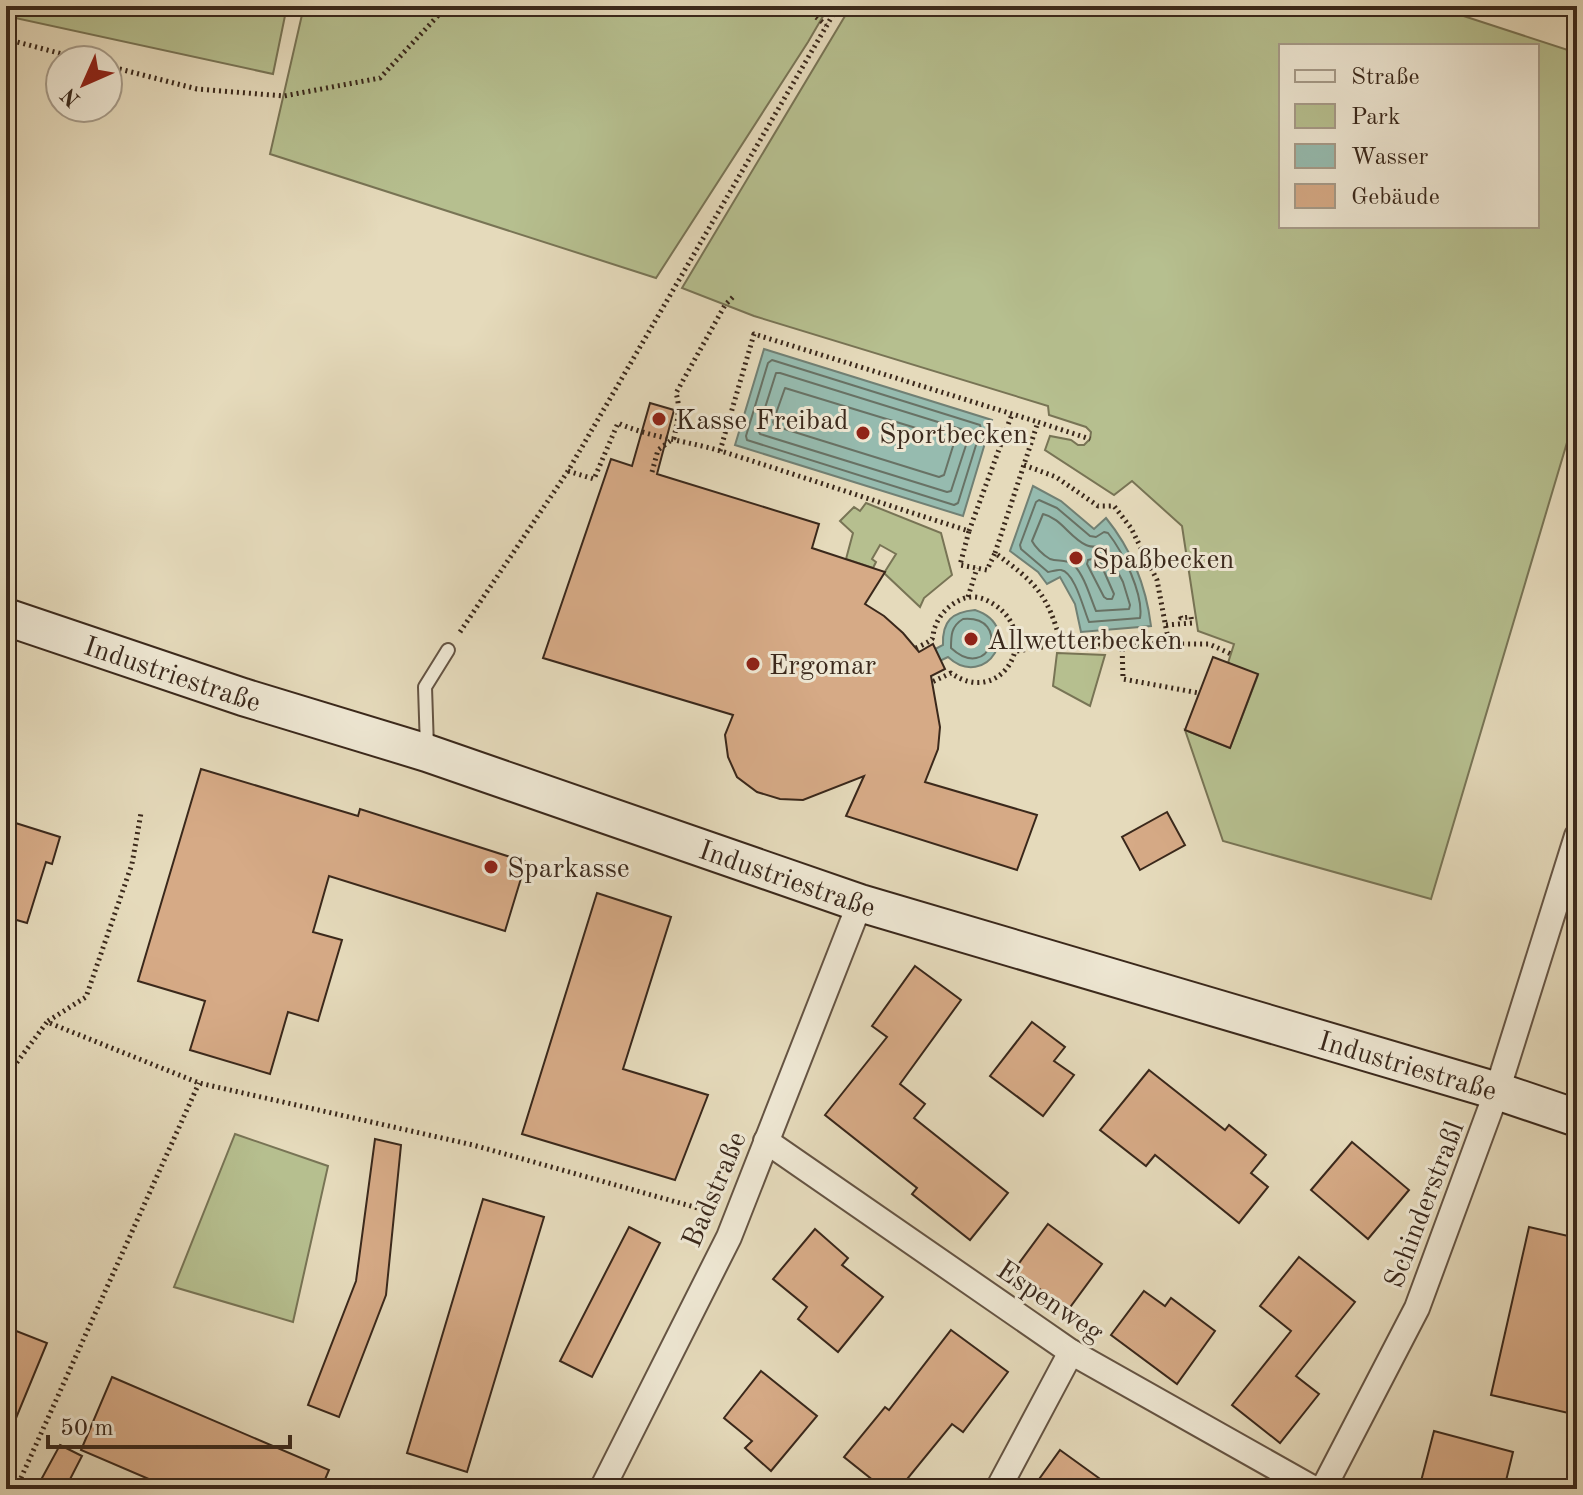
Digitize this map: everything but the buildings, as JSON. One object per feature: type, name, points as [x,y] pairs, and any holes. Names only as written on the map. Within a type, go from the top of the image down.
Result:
[{"type":"street","name":"Industriestraße","points":[[6,617],[243,697],[427,753],[860,903],[1497,1091],[1577,1118]]},
{"type":"street","name":"Schinderstraßl","points":[[1323,1489],[1417,1308],[1497,1091],[1577,836]]},
{"type":"street","name":"Badstraße","points":[[602,1489],[723,1249],[860,903]]},
{"type":"street","name":"Espenweg","points":[[766,1141],[1071,1352],[1314,1489]]},
{"type":"street","points":[[998,1489],[1071,1352]]},
{"type":"lane","points":[[427,753],[425,687],[448,650]]},
{"type":"path","points":[[124,70],[197,89],[284,96],[380,78],[447,6]]},
{"type":"path","points":[[639,6],[665,12],[702,6]]},
{"type":"path","points":[[802,6],[826,25]]},
{"type":"path","points":[[448,650],[568,471],[838,6]]},
{"type":"path","points":[[6,39],[44,49]]},
{"type":"path","points":[[652,472],[658,450],[674,438],[679,412],[676,393],[725,305],[735,295]]},
{"type":"path","points":[[720,451],[754,334],[1090,439]]},
{"type":"path","points":[[1012,414],[969,531],[960,565],[987,570],[1038,422]]},
{"type":"path","points":[[568,471],[594,479],[618,423],[636,432],[674,438],[720,451],[969,531]]},
{"type":"path","points":[[1024,465],[1056,477],[1098,506],[1114,506],[1131,528],[1157,580],[1169,644]]},
{"type":"path","points":[[995,553],[1024,574],[1041,592],[1053,614],[1061,644]]},
{"type":"path","points":[[968,597],[977,568]]},
{"type":"path","points":[[916,648],[931,639],[940,615],[952,604],[968,597],[979,597],[990,602],[1012,621],[1017,651],[1008,667],[990,682],[972,683],[951,673],[932,682]]},
{"type":"path","points":[[1166,625],[1192,623],[1191,617],[1181,618],[1180,615]]},
{"type":"path","points":[[1017,651],[1061,644],[1209,644],[1231,654]]},
{"type":"path","points":[[1122,644],[1123,679],[1199,693]]},
{"type":"path","points":[[6,1077],[47,1022],[86,997],[132,864],[141,813]]},
{"type":"path","points":[[47,1022],[199,1083],[473,1145],[736,1218]]},
{"type":"path","points":[[16,1489],[199,1083]]},
{"type":"green space","points":[[6,6],[287,6],[273,74],[6,16]]},
{"type":"green space","points":[[304,6],[829,6],[656,278],[270,154]]},
{"type":"green space","points":[[851,6],[1433,6],[1577,53],[1577,409],[1431,899],[1223,841],[1185,730],[1230,748],[1258,675],[1228,663],[1234,644],[1198,631],[1182,526],[1132,481],[1114,495],[1045,450],[1050,436],[1084,445],[1090,439],[1091,432],[1086,427],[1049,415],[1048,406],[754,316],[682,288]]},
{"type":"green space","points":[[866,503],[941,533],[952,575],[924,598],[920,607],[884,573],[896,554],[880,545],[872,559],[876,562],[873,568],[846,559],[853,533],[840,521],[854,507],[860,511]]},
{"type":"green space","points":[[1057,653],[1105,655],[1090,706],[1053,686]]},
{"type":"green space","points":[[235,1134],[328,1166],[293,1322],[174,1287]]},
{"type":"water","name":"Sportbecken","points":[[764,349],[992,420],[963,516],[735,445]]},
{"type":"water","name":"Spaßbecken","points":[[1033,486],[1061,501],[1094,529],[1106,518],[1136,569],[1146,596],[1151,626],[1081,632],[1075,604],[1060,577],[1047,584],[1038,572],[1010,551]]},
{"type":"water","name":"Allwetterbecken","points":[[975,610],[990,618],[998,629],[999,642],[995,653],[987,662],[975,667],[962,666],[948,657],[925,668],[920,657],[943,645],[944,630],[950,619]]},
{"type":"place","name":"Kasse Freibad","points":[[659,419]]},
{"type":"place","name":"Sportbecken","points":[[863,433]]},
{"type":"place","name":"Spaßbecken","points":[[1076,558]]},
{"type":"place","name":"Allwetterbecken","points":[[971,639]]},
{"type":"place","name":"Ergomar","points":[[753,664]]},
{"type":"place","name":"Sparkasse","points":[[491,867]]}]
